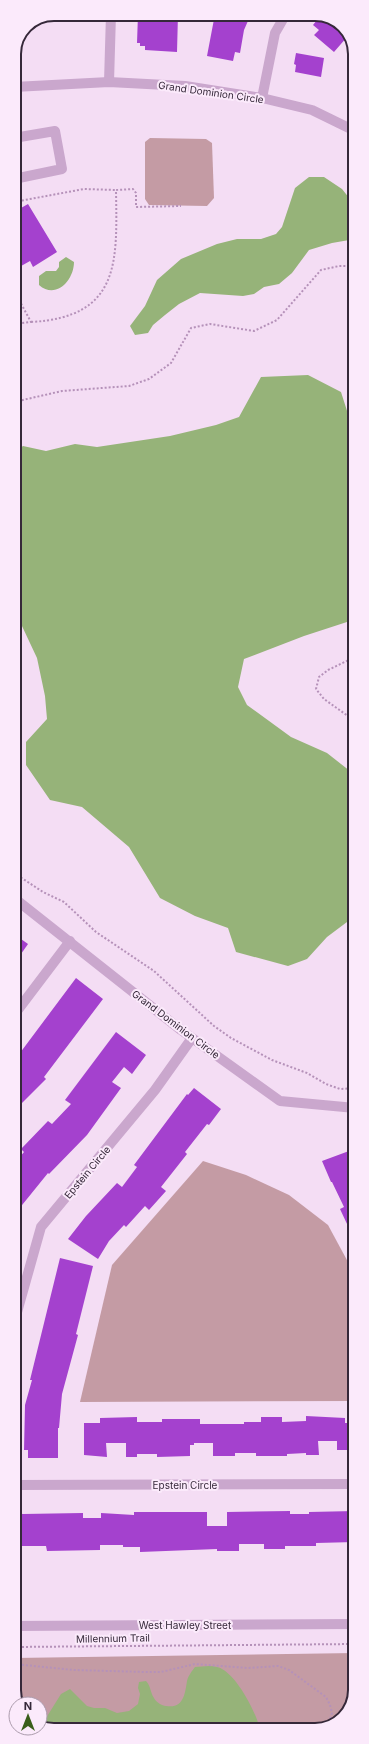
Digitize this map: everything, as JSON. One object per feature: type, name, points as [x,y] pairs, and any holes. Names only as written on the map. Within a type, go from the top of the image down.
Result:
[{"type":"street","points":[[109,82],[111,21]]},
{"type":"street","points":[[262,98],[275,32],[282,21]]},
{"type":"street","name":"Grand Dominion Circle","points":[[21,87],[109,82],[185,86],[262,98],[312,110],[348,128]]},
{"type":"street","points":[[21,137],[55,131],[62,169],[21,178]]},
{"type":"street","name":"Grand Dominion Circle","points":[[21,903],[192,1038],[280,1101],[348,1107]]},
{"type":"street","points":[[21,1006],[70,941]]},
{"type":"street","name":"Epstein Circle","points":[[21,1298],[41,1227],[155,1090],[192,1038]]},
{"type":"street","name":"Epstein Circle","points":[[21,1485],[348,1484]]},
{"type":"street","name":"West Hawley Street","points":[[21,1626],[348,1624]]},
{"type":"path","points":[[21,201],[84,189],[133,189],[136,193],[136,207],[181,206]]},
{"type":"path","points":[[21,323],[45,321],[74,313],[89,306],[101,293],[111,273],[114,259],[116,240],[116,190]]},
{"type":"path","points":[[21,400],[62,391],[129,386],[148,379],[171,363],[191,328],[210,324],[254,331],[276,320],[320,270],[339,266],[348,266]]},
{"type":"path","points":[[21,303],[31,322]]},
{"type":"path","points":[[348,660],[328,670],[319,677],[316,689],[324,699],[348,716]]},
{"type":"path","points":[[21,878],[43,892],[64,902],[96,932],[154,971],[214,1026],[231,1038],[272,1060],[307,1072],[326,1084],[340,1090],[348,1089]]},
{"type":"path","name":"Millennium Trail","points":[[21,1647],[348,1644]]},
{"type":"path","points":[[21,1665],[74,1670],[145,1672],[161,1672],[195,1664],[248,1668],[278,1666],[289,1670],[326,1697],[330,1704],[332,1713],[330,1720]]},
{"type":"shaded area","points":[[150,138],[206,139],[212,143],[214,198],[207,206],[149,205],[145,199],[145,142]]},
{"type":"shaded area","points":[[309,177],[324,177],[342,189],[348,196],[348,240],[309,250],[292,273],[279,284],[264,287],[254,294],[243,296],[200,293],[179,304],[153,325],[148,333],[135,335],[130,326],[145,306],[157,280],[181,259],[217,244],[237,239],[261,239],[276,234],[282,227],[295,188]]},
{"type":"shaded area","points":[[66,257],[74,262],[71,275],[63,286],[52,290],[45,289],[39,285],[39,276],[46,271],[56,271],[59,267],[59,262]]},
{"type":"shaded area","points":[[308,375],[341,392],[348,414],[348,622],[304,636],[244,659],[238,687],[247,705],[291,737],[327,753],[348,770],[348,921],[327,937],[307,959],[288,966],[236,952],[228,928],[195,916],[160,898],[129,847],[82,807],[50,800],[26,765],[26,742],[47,719],[45,696],[37,658],[21,624],[21,448],[23,446],[46,451],[75,444],[97,447],[170,436],[216,425],[239,417],[261,377]]},
{"type":"shaded area","points":[[203,1161],[246,1175],[289,1195],[328,1225],[348,1262],[348,1401],[80,1402],[112,1265]]},
{"type":"shaded area","points":[[348,1653],[348,1690],[344,1707],[332,1719],[320,1723],[52,1723],[48,1722],[48,1696],[21,1695],[21,1658]]},
{"type":"shaded area","points":[[209,1666],[224,1670],[238,1684],[250,1704],[258,1723],[48,1722],[48,1715],[61,1694],[70,1689],[87,1706],[94,1708],[105,1708],[117,1713],[129,1711],[138,1704],[140,1694],[138,1688],[139,1682],[146,1681],[153,1696],[161,1705],[177,1705],[180,1703],[184,1695],[188,1679],[195,1667]]},
{"type":"building","points":[[138,21],[178,21],[177,52],[145,50],[145,46],[140,46],[140,43],[137,43]]},
{"type":"building","points":[[214,21],[248,21],[244,30],[240,53],[235,52],[233,61],[207,56]]},
{"type":"building","points":[[316,21],[330,24],[345,39],[334,52],[314,35],[319,30],[313,25]]},
{"type":"building","points":[[296,53],[324,58],[321,77],[295,72],[296,65],[294,64]]},
{"type":"building","points":[[28,204],[57,252],[33,267],[30,261],[21,266],[21,208]]},
{"type":"building","points":[[21,939],[28,944],[21,954]]},
{"type":"building","points":[[76,978],[103,999],[44,1077],[46,1079],[21,1104],[21,1052]]},
{"type":"building","points":[[116,1032],[146,1055],[132,1074],[124,1067],[112,1082],[121,1088],[87,1135],[49,1174],[48,1173],[21,1206],[21,1156],[24,1152],[21,1149],[48,1121],[52,1124],[71,1104],[65,1100]]},
{"type":"building","points":[[194,1088],[221,1109],[185,1152],[187,1154],[161,1187],[166,1191],[149,1210],[145,1206],[126,1227],[124,1225],[109,1241],[98,1259],[68,1239],[86,1216],[117,1183],[122,1187],[137,1167],[134,1165],[187,1094],[188,1095]]},
{"type":"building","points":[[348,1151],[348,1226],[340,1209],[344,1207],[322,1161]]},
{"type":"building","points":[[60,1258],[93,1266],[76,1334],[78,1335],[62,1394],[58,1428],[58,1458],[28,1458],[28,1450],[24,1450],[25,1405]]},
{"type":"building","points":[[306,1416],[345,1418],[345,1423],[348,1423],[348,1450],[337,1450],[337,1441],[318,1441],[319,1455],[306,1455],[306,1453],[287,1454],[287,1456],[256,1456],[256,1453],[235,1453],[235,1456],[213,1456],[213,1443],[194,1443],[194,1445],[190,1445],[190,1456],[157,1457],[157,1454],[137,1454],[137,1457],[126,1457],[126,1443],[106,1443],[107,1457],[84,1455],[84,1423],[100,1423],[100,1418],[137,1417],[137,1422],[162,1422],[162,1419],[200,1419],[200,1424],[244,1424],[244,1422],[261,1422],[261,1417],[282,1417],[282,1422],[306,1421]]},
{"type":"building","points":[[290,1511],[290,1514],[309,1514],[309,1512],[348,1511],[348,1542],[316,1543],[316,1546],[285,1546],[285,1549],[264,1549],[264,1544],[239,1544],[239,1551],[217,1551],[217,1549],[140,1552],[140,1547],[100,1545],[100,1550],[47,1551],[46,1546],[21,1546],[21,1514],[83,1513],[83,1518],[101,1518],[101,1513],[134,1515],[134,1512],[207,1512],[207,1526],[227,1526],[227,1512]]}]
